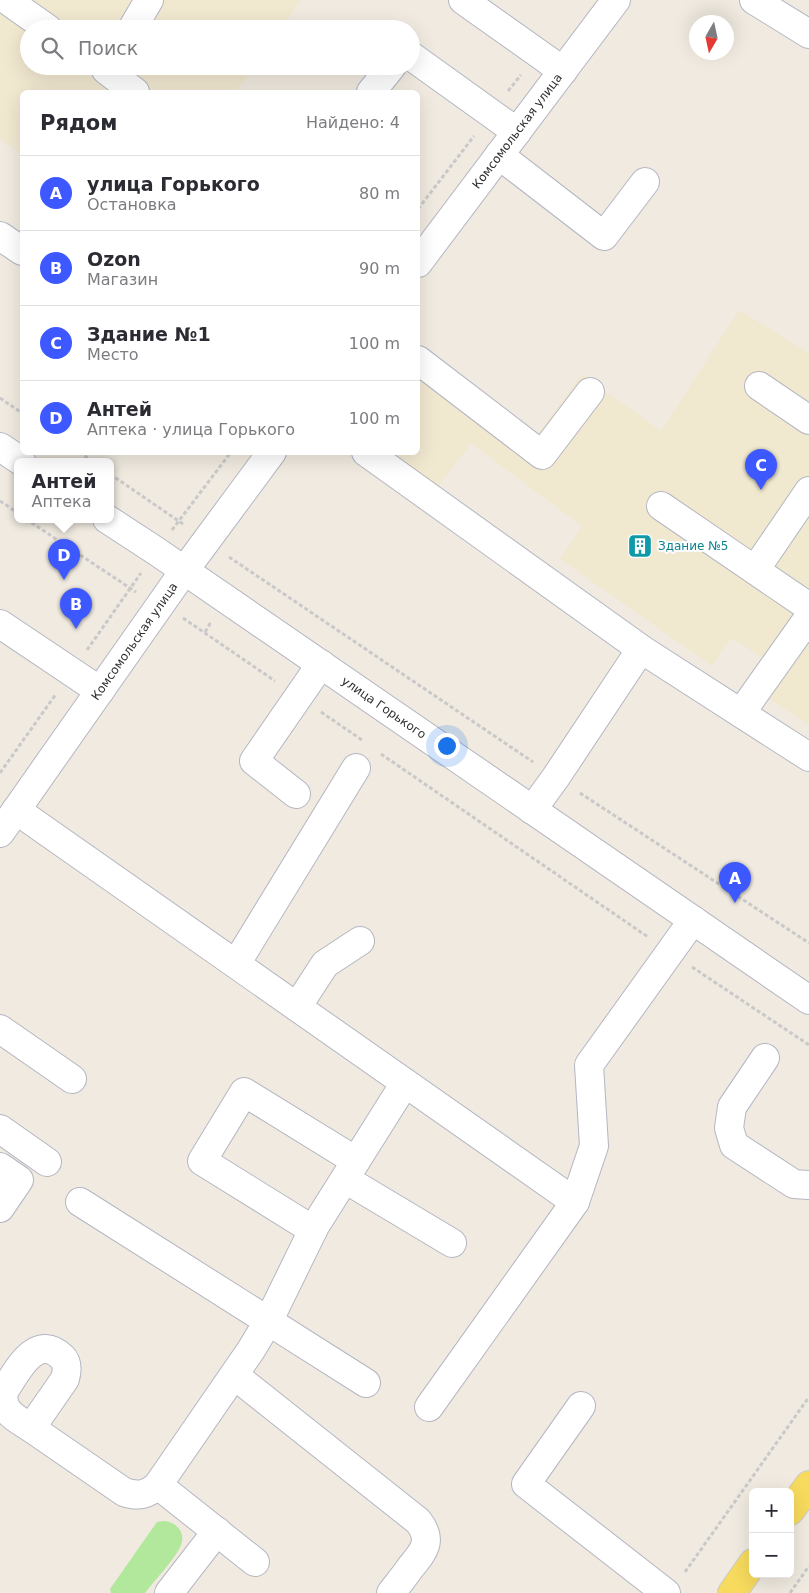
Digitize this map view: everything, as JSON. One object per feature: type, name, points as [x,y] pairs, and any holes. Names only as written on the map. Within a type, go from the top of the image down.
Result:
[{"type":"main road","points":[[794,1506],[809,1485]]},
{"type":"main road","points":[[732,1593],[749,1569]]},
{"type":"street","points":[[7,0],[35,20]]},
{"type":"street","points":[[137,20],[149,0]]},
{"type":"street","points":[[463,0],[563,71]]},
{"type":"street","name":"Комсомольская улица","points":[[420,260],[616,0]]},
{"type":"street","points":[[754,0],[808,29]]},
{"type":"street","points":[[420,62],[517,132]]},
{"type":"street","points":[[114,75],[132,90]]},
{"type":"street","points":[[373,90],[385,75]]},
{"type":"street","points":[[499,155],[604,236],[645,182]]},
{"type":"street","points":[[0,236],[20,250]]},
{"type":"street","points":[[420,362],[542,455],[590,392]]},
{"type":"street","points":[[759,386],[809,420]]},
{"type":"street","points":[[0,447],[16,458]]},
{"type":"street","name":"Комсомольская улица","points":[[0,833],[160,604],[270,455]]},
{"type":"street","points":[[370,455],[641,649],[809,757]]},
{"type":"street","points":[[755,570],[809,491]]},
{"type":"street","points":[[661,506],[809,607]]},
{"type":"street","name":"улица Горького","points":[[113,523],[809,1000]]},
{"type":"street","points":[[741,713],[809,617]]},
{"type":"street","points":[[0,624],[100,690]]},
{"type":"street","points":[[532,810],[556,778],[641,649]]},
{"type":"street","points":[[296,794],[254,761],[321,664]]},
{"type":"street","points":[[236,964],[356,768]]},
{"type":"street","points":[[16,810],[575,1202]]},
{"type":"street","points":[[430,1407],[575,1202],[594,1146],[589,1065],[693,920]]},
{"type":"street","points":[[297,1007],[325,964],[360,940]]},
{"type":"street","points":[[0,1029],[72,1079]]},
{"type":"street","points":[[765,1058],[732,1107],[729,1128],[734,1145],[794,1184],[809,1185]]},
{"type":"street","points":[[31,1428],[124,1492],[133,1496],[142,1496],[151,1492],[158,1485],[251,1350],[269,1320],[313,1230],[405,1083]]},
{"type":"street","points":[[313,1230],[202,1161],[244,1092],[452,1243]]},
{"type":"street","points":[[0,1129],[47,1162]]},
{"type":"street","points":[[0,1166],[20,1180],[0,1208]]},
{"type":"street","points":[[80,1202],[366,1383]]},
{"type":"street","points":[[234,1376],[411,1515],[424,1528],[426,1536],[424,1551],[391,1593]]},
{"type":"street","points":[[581,1406],[526,1484],[674,1585]]},
{"type":"street","points":[[158,1485],[255,1562]]},
{"type":"street","points":[[169,1593],[216,1531]]},
{"type":"path","points":[[0,398],[20,412]]},
{"type":"path","points":[[0,773],[156,551],[229,455]]},
{"type":"path","points":[[114,477],[556,778],[809,943]]},
{"type":"path","points":[[0,501],[14,510]]},
{"type":"path","points":[[32,523],[130,588],[160,604],[363,741]]},
{"type":"path","points":[[379,752],[670,952],[809,1044]]},
{"type":"path","points":[[674,1585],[809,1398]]},
{"type":"path","points":[[790,1593],[809,1566]]},
{"type":"shaded area","points":[[0,0],[301,0],[287,20],[20,20],[20,75],[248,75],[237,90],[20,90],[20,153],[0,139]]},
{"type":"shaded area","points":[[739,310],[809,353],[809,725],[758,692],[774,664],[731,638],[712,666],[560,559],[582,526],[471,443],[436,489],[390,455],[420,455],[420,360],[531,443],[582,374],[661,431]]},
{"type":"green space","points":[[157,1522],[172,1523],[181,1532],[181,1545],[175,1556],[145,1593],[111,1593],[110,1589]]},
{"type":"place","name":"Здание №1","points":[[761,490]]},
{"type":"place","name":"Здание №5","points":[[640,546]]},
{"type":"place","name":"Антей","points":[[64,580]]},
{"type":"place","name":"Ozon","points":[[76,629]]},
{"type":"place","name":"улица Горького","points":[[735,903]]}]
